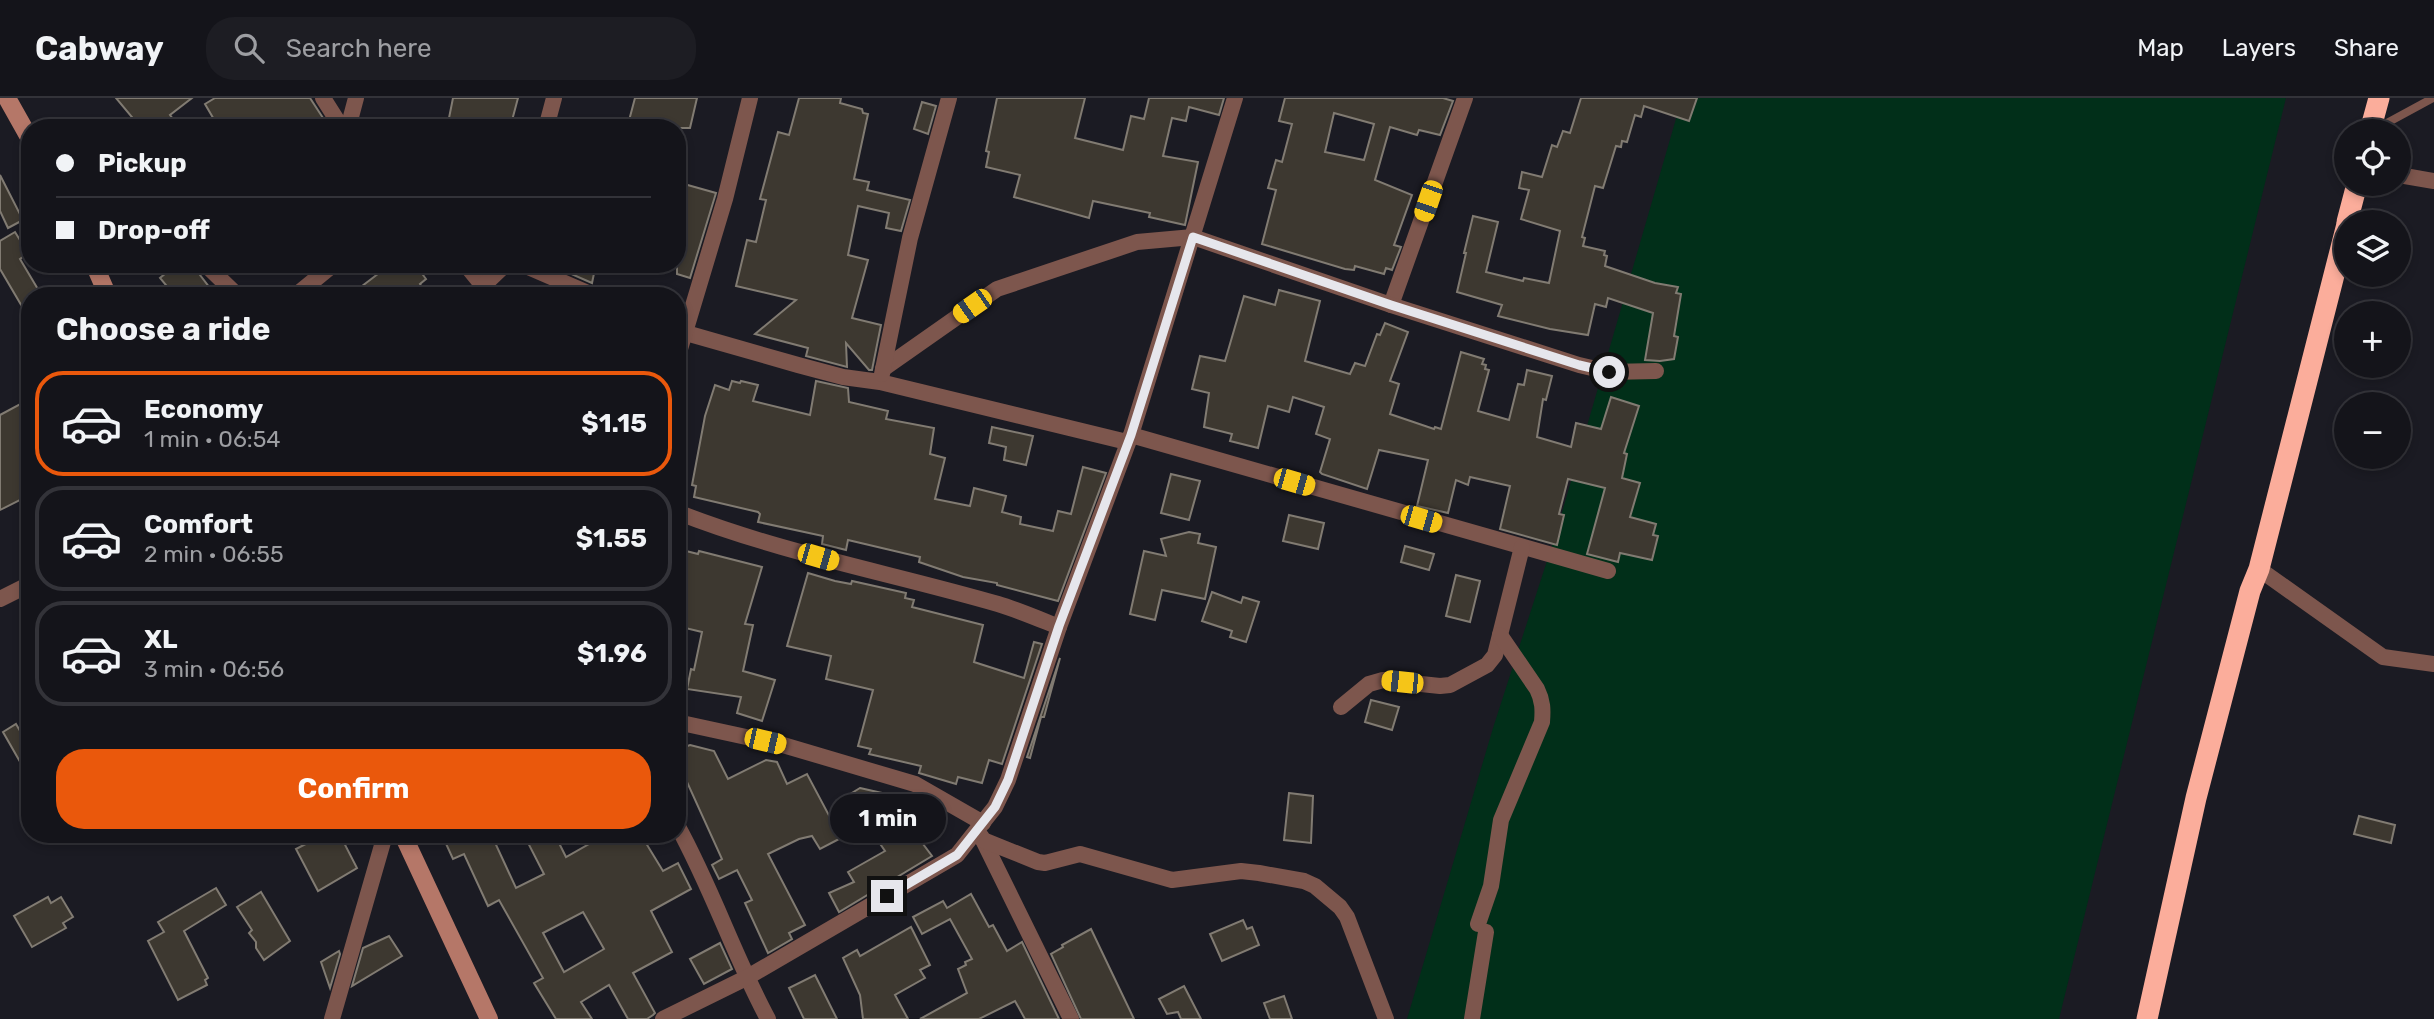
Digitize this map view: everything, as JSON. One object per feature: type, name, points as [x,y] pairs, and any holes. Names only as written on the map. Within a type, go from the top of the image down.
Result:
[{"type":"highway","points":[[2374,119],[2379,98]]},
{"type":"highway","points":[[2147,1019],[2196,798],[2250,591],[2259,569],[2334,274]]},
{"type":"main road","points":[[7,98],[21,123]]},
{"type":"main road","points":[[407,843],[489,1019]]},
{"type":"street","points":[[323,98],[336,119]]},
{"type":"street","points":[[350,119],[356,98]]},
{"type":"street","points":[[548,119],[554,98]]},
{"type":"street","points":[[686,307],[750,98]]},
{"type":"street","points":[[881,375],[910,238],[949,98]]},
{"type":"street","points":[[663,1019],[746,978],[957,855],[981,831],[1008,780],[1059,626],[1129,439],[1235,98]]},
{"type":"street","points":[[1391,305],[1465,98]]},
{"type":"street","points":[[2411,177],[2434,181]]},
{"type":"street","points":[[881,375],[997,289],[1137,242],[1193,237],[1391,305],[1579,365],[1609,372],[1656,371]]},
{"type":"street","points":[[214,273],[229,287]]},
{"type":"street","points":[[306,287],[323,273]]},
{"type":"street","points":[[472,273],[483,287]]},
{"type":"street","points":[[542,273],[574,287]]},
{"type":"street","points":[[686,333],[843,377],[881,375],[1129,439],[1608,571]]},
{"type":"street","points":[[686,515],[737,534],[1000,604],[1059,626]]},
{"type":"street","points":[[1341,707],[1369,684],[1379,680],[1450,685],[1492,661],[1522,547]]},
{"type":"street","points":[[2259,569],[2384,657],[2434,664]]},
{"type":"street","points":[[2,592],[21,587]]},
{"type":"street","points":[[1472,1019],[1482,928],[1490,893],[1500,820],[1542,722],[1543,712],[1541,697],[1500,635]]},
{"type":"street","points":[[686,725],[783,745],[915,784],[981,831],[1038,862],[1045,863],[1080,854],[1172,880],[1241,871],[1304,881],[1315,886],[1347,916],[1386,1019]]},
{"type":"street","points":[[981,831],[1072,1019]]},
{"type":"street","points":[[686,841],[746,978],[768,1019]]},
{"type":"street","points":[[332,1019],[383,843]]},
{"type":"lane","points":[[2394,119],[2434,98]]},
{"type":"green space","points":[[1682,98],[2286,98],[2059,1019],[1407,1019],[1493,728],[1556,533]]},
{"type":"building","points":[[116,98],[192,98],[170,115],[173,119],[134,119]]},
{"type":"building","points":[[215,98],[310,98],[323,118],[214,119],[205,104]]},
{"type":"building","points":[[453,98],[518,98],[512,119],[449,119]]},
{"type":"building","points":[[635,98],[697,98],[690,128],[686,128],[686,119],[629,119]]},
{"type":"building","points":[[799,98],[841,98],[840,103],[862,109],[863,113],[868,114],[854,179],[869,182],[867,190],[910,200],[901,231],[886,228],[889,213],[858,206],[848,255],[868,260],[852,318],[881,325],[872,370],[869,370],[846,343],[847,367],[806,356],[808,348],[755,334],[796,300],[736,286],[747,240],[756,242],[766,200],[760,199],[778,132],[789,135]]},
{"type":"building","points":[[997,98],[1085,98],[1075,138],[1123,150],[1131,116],[1144,119],[1149,98],[1224,98],[1219,115],[1189,107],[1186,121],[1172,118],[1163,156],[1198,162],[1185,225],[1149,217],[1150,213],[1093,201],[1089,218],[1014,197],[1020,175],[986,167],[989,152],[986,151]]},
{"type":"building","points":[[1285,98],[1443,98],[1453,101],[1440,135],[1419,130],[1417,135],[1390,127],[1375,180],[1412,195],[1394,245],[1401,247],[1392,270],[1386,268],[1384,274],[1355,266],[1354,270],[1345,269],[1262,244],[1276,190],[1268,188],[1276,160],[1282,162],[1292,124],[1279,121]],"holes":[[[1334,113],[1374,124],[1364,160],[1325,152]]]},
{"type":"building","points":[[1581,98],[1697,98],[1689,121],[1644,106],[1641,117],[1635,115],[1627,142],[1622,141],[1621,147],[1616,146],[1603,188],[1595,186],[1582,237],[1585,238],[1583,246],[1605,251],[1605,266],[1655,283],[1678,287],[1676,293],[1681,294],[1674,336],[1678,337],[1674,359],[1645,360],[1653,313],[1608,298],[1606,307],[1595,304],[1588,335],[1498,316],[1502,305],[1457,292],[1473,216],[1498,222],[1486,272],[1523,281],[1524,278],[1549,283],[1560,231],[1521,219],[1529,190],[1519,188],[1522,172],[1542,177],[1552,145],[1557,147],[1563,131],[1570,133]]},
{"type":"building","points":[[922,102],[936,106],[928,134],[914,129]]},
{"type":"building","points":[[0,175],[21,221],[8,228],[0,211]]},
{"type":"building","points":[[686,185],[716,193],[690,278],[677,274],[686,273]]},
{"type":"building","points":[[15,232],[21,242],[21,273],[28,273],[37,287],[21,287],[21,305],[0,269],[0,241]]},
{"type":"building","points":[[166,273],[199,273],[209,287],[168,287],[160,278]]},
{"type":"building","points":[[379,273],[422,273],[426,279],[420,284],[422,287],[361,287]]},
{"type":"building","points":[[569,273],[594,273],[592,283]]},
{"type":"building","points":[[1279,290],[1320,301],[1305,361],[1350,374],[1355,363],[1365,366],[1377,334],[1380,335],[1385,323],[1408,332],[1390,381],[1399,384],[1390,414],[1434,429],[1441,429],[1461,352],[1484,359],[1482,364],[1489,370],[1478,411],[1509,420],[1518,384],[1524,385],[1527,370],[1552,376],[1546,400],[1543,399],[1537,437],[1571,447],[1576,423],[1601,429],[1611,397],[1639,406],[1624,453],[1627,454],[1622,478],[1640,483],[1630,517],[1656,524],[1653,535],[1658,536],[1652,560],[1620,553],[1618,562],[1587,554],[1605,488],[1568,479],[1559,514],[1564,515],[1557,545],[1500,529],[1510,486],[1470,477],[1468,485],[1456,480],[1448,513],[1417,506],[1428,460],[1379,450],[1367,489],[1322,474],[1320,472],[1330,439],[1316,434],[1324,407],[1293,397],[1289,412],[1268,406],[1258,448],[1230,441],[1232,434],[1204,427],[1209,393],[1192,389],[1200,356],[1225,361],[1244,296],[1275,305]]},
{"type":"building","points":[[732,381],[758,385],[753,401],[810,415],[816,381],[848,388],[849,402],[888,411],[886,419],[934,428],[930,454],[945,458],[935,499],[970,506],[974,488],[1006,496],[1002,512],[1021,517],[1020,524],[1053,531],[1058,511],[1071,514],[1083,467],[1106,473],[1058,601],[997,583],[963,577],[919,562],[920,557],[848,540],[846,550],[822,544],[823,536],[758,522],[758,512],[694,497],[696,486],[692,485],[705,416],[715,385],[729,390]]},
{"type":"building","points":[[21,404],[21,500],[0,510],[0,415]]},
{"type":"building","points":[[992,427],[1033,436],[1026,465],[1004,460],[1006,447],[989,443]]},
{"type":"building","points":[[1171,474],[1200,481],[1189,520],[1161,513]]},
{"type":"building","points":[[1289,515],[1324,523],[1318,549],[1283,541]]},
{"type":"building","points":[[1189,532],[1200,534],[1198,543],[1216,547],[1205,599],[1162,590],[1155,620],[1130,614],[1144,551],[1166,556],[1161,539]]},
{"type":"building","points":[[1405,546],[1434,554],[1429,570],[1401,562]]},
{"type":"building","points":[[686,551],[698,554],[699,551],[762,567],[745,624],[753,625],[743,671],[775,680],[762,721],[737,713],[741,697],[687,689],[702,632],[686,628]]},
{"type":"building","points":[[808,573],[835,581],[851,584],[852,581],[906,593],[905,598],[914,600],[912,607],[983,625],[974,662],[1024,678],[1034,642],[1042,644],[1002,764],[989,760],[982,783],[958,777],[956,784],[919,773],[921,766],[869,754],[871,749],[858,746],[873,690],[826,679],[831,656],[787,646]]},
{"type":"building","points":[[1456,575],[1480,581],[1470,622],[1446,616]]},
{"type":"building","points":[[1212,592],[1241,603],[1243,597],[1259,602],[1246,642],[1230,637],[1232,631],[1202,621]]},
{"type":"building","points":[[1060,658],[1044,717],[1041,717],[1030,758],[1027,757]]},
{"type":"building","points":[[1371,700],[1399,707],[1392,730],[1365,722]]},
{"type":"building","points":[[16,724],[21,733],[21,764],[3,732]]},
{"type":"building","points":[[690,745],[714,751],[728,779],[766,760],[777,762],[787,784],[807,774],[841,838],[820,849],[812,836],[799,839],[768,854],[805,925],[789,933],[792,939],[768,953],[745,903],[752,900],[737,870],[719,879],[712,865],[722,859],[686,780],[686,747]]},
{"type":"building","points":[[860,788],[895,796],[916,825],[911,828],[932,856],[839,912],[829,893],[854,882],[848,872],[885,851],[847,796]]},
{"type":"building","points":[[1289,793],[1313,796],[1311,843],[1284,840]]},
{"type":"building","points":[[2359,816],[2395,825],[2391,843],[2354,834]]},
{"type":"building","points":[[308,843],[344,843],[357,868],[318,891],[296,849]]},
{"type":"building","points":[[446,843],[495,843],[516,888],[544,874],[528,843],[559,843],[566,857],[591,843],[646,843],[663,871],[678,863],[691,889],[651,911],[672,952],[633,973],[655,1013],[647,1019],[628,1019],[609,985],[581,1002],[592,1019],[556,1019],[534,983],[543,978],[499,900],[488,906],[464,854],[453,859]],"holes":[[[583,912],[604,949],[564,972],[543,933]]]},
{"type":"building","points":[[216,888],[226,905],[184,931],[208,978],[205,980],[207,985],[178,1000],[148,941],[164,932],[158,922]]},
{"type":"building","points":[[261,892],[290,941],[264,960],[249,933],[252,930],[237,907]]},
{"type":"building","points":[[971,894],[989,927],[993,925],[1007,951],[1022,942],[1059,1019],[1025,1019],[1015,1001],[979,1019],[920,1019],[967,993],[958,969],[972,959],[950,919],[922,934],[913,917],[943,901],[947,908]]},
{"type":"building","points":[[48,897],[51,903],[61,897],[73,917],[63,923],[66,928],[32,947],[14,916]]},
{"type":"building","points":[[1243,920],[1247,929],[1252,927],[1259,945],[1222,961],[1210,934]]},
{"type":"building","points":[[911,927],[930,965],[920,970],[925,978],[895,995],[908,1019],[863,1019],[860,995],[843,958],[857,950],[860,956]]},
{"type":"building","points":[[1091,929],[1134,1019],[1081,1019],[1051,954]]},
{"type":"building","points":[[389,936],[402,956],[352,986],[363,948]]},
{"type":"building","points":[[720,943],[732,969],[704,984],[690,959]]},
{"type":"building","points":[[339,951],[340,954],[330,988],[321,962]]},
{"type":"building","points":[[815,975],[837,1019],[804,1019],[789,988]]},
{"type":"building","points":[[1184,986],[1201,1019],[1181,1019],[1178,1012],[1167,1014],[1159,999]]},
{"type":"building","points":[[1284,996],[1292,1019],[1270,1019],[1264,1003]]},
{"type":"route","points":[[887,896],[957,855],[995,807],[1008,780],[1059,626],[1131,435],[1193,237],[1391,305],[1579,365],[1609,372]]}]
